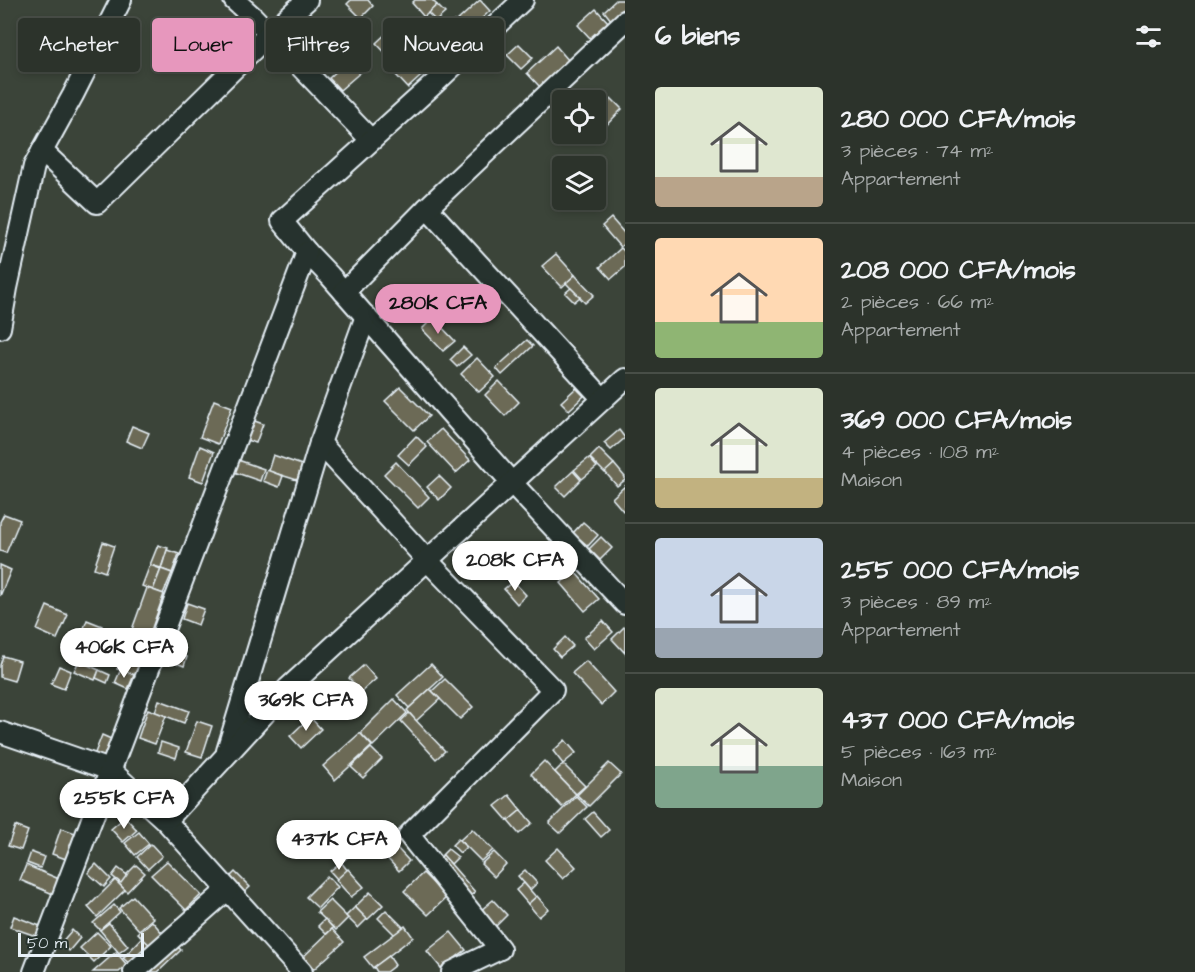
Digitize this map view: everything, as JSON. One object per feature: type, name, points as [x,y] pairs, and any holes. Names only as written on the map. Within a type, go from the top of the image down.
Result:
[{"type":"street","points":[[0,328],[34,166],[121,0]]},
{"type":"street","points":[[234,0],[266,31]]},
{"type":"street","points":[[287,18],[307,0]]},
{"type":"street","points":[[523,0],[282,221],[512,483],[625,604]]},
{"type":"street","points":[[344,292],[427,208],[625,21]]},
{"type":"street","points":[[42,151],[97,203],[266,37]]},
{"type":"street","points":[[306,72],[372,140]]},
{"type":"street","points":[[427,208],[603,399]]},
{"type":"street","points":[[33,972],[307,252]]},
{"type":"street","points":[[226,756],[320,442],[366,316]]},
{"type":"street","points":[[166,821],[288,688],[625,379]]},
{"type":"street","points":[[320,442],[428,560],[553,690],[409,834],[500,949],[452,972]]},
{"type":"street","points":[[0,732],[110,770],[166,821],[302,972]]},
{"type":"street","points":[[134,972],[228,890]]},
{"type":"building","points":[[351,0],[368,0],[373,6],[361,18],[347,4]]},
{"type":"building","points":[[415,0],[432,0],[437,5],[424,17],[412,3]]},
{"type":"building","points":[[480,0],[490,11],[482,18],[460,18]]},
{"type":"building","points":[[616,0],[625,0],[625,7],[611,20],[604,11]]},
{"type":"building","points":[[437,5],[445,13],[439,18],[433,18],[428,13]]},
{"type":"building","points":[[596,9],[608,22],[590,38],[578,25]]},
{"type":"building","points":[[383,36],[383,50],[376,43]]},
{"type":"building","points":[[519,44],[533,58],[521,69],[507,55]]},
{"type":"building","points":[[556,46],[569,61],[540,87],[527,73]]},
{"type":"building","points":[[336,72],[361,72],[340,90],[329,78]]},
{"type":"building","points":[[399,72],[426,72],[408,88],[396,75]]},
{"type":"building","points":[[612,99],[622,109],[606,126],[606,105]]},
{"type":"building","points":[[611,218],[625,234],[625,243],[620,247],[602,226]]},
{"type":"building","points":[[621,248],[625,252],[625,267],[611,279],[600,267]]},
{"type":"building","points":[[556,254],[575,275],[562,287],[542,266]]},
{"type":"building","points":[[575,275],[594,295],[585,303],[566,283]]},
{"type":"building","points":[[571,288],[580,297],[574,302],[565,293]]},
{"type":"building","points":[[433,318],[455,341],[443,351],[422,329]]},
{"type":"building","points":[[527,340],[533,346],[502,375],[496,368]]},
{"type":"building","points":[[463,347],[471,355],[457,367],[450,360]]},
{"type":"building","points":[[477,358],[495,377],[479,392],[461,374]]},
{"type":"building","points":[[499,381],[519,402],[505,416],[485,395]]},
{"type":"building","points":[[400,387],[429,416],[414,430],[385,401]]},
{"type":"building","points":[[576,388],[584,396],[569,410],[561,402]]},
{"type":"building","points":[[214,400],[232,407],[218,444],[200,437]]},
{"type":"building","points":[[252,420],[263,424],[256,443],[246,440]]},
{"type":"building","points":[[132,426],[149,433],[142,448],[126,441]]},
{"type":"building","points":[[441,429],[470,460],[456,473],[427,442]]},
{"type":"building","points":[[619,430],[625,438],[611,450],[604,443]]},
{"type":"building","points":[[416,436],[427,447],[409,465],[398,455]]},
{"type":"building","points":[[200,446],[214,452],[203,482],[189,477]]},
{"type":"building","points":[[599,449],[614,464],[605,473],[590,458]]},
{"type":"building","points":[[273,455],[302,465],[297,480],[268,471]]},
{"type":"building","points":[[589,458],[597,467],[582,479],[574,470]]},
{"type":"building","points":[[238,460],[264,469],[260,481],[234,472]]},
{"type":"building","points":[[396,462],[429,497],[418,508],[384,474]]},
{"type":"building","points":[[614,464],[625,477],[625,480],[617,486],[605,472]]},
{"type":"building","points":[[267,470],[283,476],[279,487],[263,481]]},
{"type":"building","points":[[573,471],[581,480],[565,496],[556,487]]},
{"type":"building","points":[[439,476],[451,488],[439,500],[427,487]]},
{"type":"building","points":[[625,486],[625,509],[623,511],[612,498]]},
{"type":"building","points":[[4,514],[20,520],[6,553],[0,551],[0,522]]},
{"type":"building","points":[[583,522],[598,535],[588,546],[573,533]]},
{"type":"building","points":[[601,537],[612,548],[600,560],[589,549]]},
{"type":"building","points":[[103,542],[114,546],[105,572],[94,568]]},
{"type":"building","points":[[158,545],[168,548],[161,568],[150,565]]},
{"type":"building","points":[[167,550],[179,554],[172,573],[161,569]]},
{"type":"building","points":[[0,565],[11,570],[0,596]]},
{"type":"building","points":[[150,565],[161,569],[153,590],[142,586]]},
{"type":"building","points":[[161,569],[172,573],[163,594],[153,590]]},
{"type":"building","points":[[574,571],[599,599],[585,611],[561,583]]},
{"type":"building","points":[[513,581],[526,595],[517,604],[504,589]]},
{"type":"building","points":[[147,588],[164,594],[147,642],[130,635]]},
{"type":"building","points":[[187,603],[204,609],[198,625],[182,619]]},
{"type":"building","points":[[47,606],[68,615],[57,639],[37,630]]},
{"type":"building","points":[[87,620],[102,626],[96,642],[81,636]]},
{"type":"building","points":[[603,621],[613,632],[594,649],[584,638]]},
{"type":"building","points":[[111,628],[128,635],[125,644],[108,637]]},
{"type":"building","points":[[625,628],[625,653],[612,639]]},
{"type":"building","points":[[130,635],[147,642],[135,675],[117,669]]},
{"type":"building","points":[[81,636],[94,641],[88,658],[74,653]]},
{"type":"building","points":[[565,637],[573,646],[560,657],[553,649]]},
{"type":"building","points":[[169,650],[187,657],[184,666],[166,659]]},
{"type":"building","points":[[3,656],[20,661],[14,681],[0,677]]},
{"type":"building","points":[[79,661],[99,670],[95,680],[74,671]]},
{"type":"building","points":[[586,661],[614,692],[601,705],[572,673]]},
{"type":"building","points":[[431,664],[443,677],[409,708],[397,695]]},
{"type":"building","points":[[364,665],[376,679],[361,692],[349,678]]},
{"type":"building","points":[[59,666],[71,671],[64,689],[51,684]]},
{"type":"building","points":[[121,669],[134,675],[128,689],[115,683]]},
{"type":"building","points":[[99,670],[110,675],[107,683],[96,678]]},
{"type":"building","points":[[445,679],[473,707],[460,719],[432,691]]},
{"type":"building","points":[[346,684],[356,695],[343,707],[333,695]]},
{"type":"building","points":[[430,689],[440,699],[416,721],[407,710]]},
{"type":"building","points":[[328,699],[334,706],[323,714],[318,708]]},
{"type":"building","points":[[394,699],[407,713],[373,746],[360,733]]},
{"type":"building","points":[[159,700],[189,711],[184,723],[155,712]]},
{"type":"building","points":[[148,709],[166,716],[155,744],[138,738]]},
{"type":"building","points":[[409,713],[445,751],[436,759],[401,721]]},
{"type":"building","points":[[310,717],[321,729],[301,748],[290,736]]},
{"type":"building","points":[[197,721],[212,726],[202,757],[186,752]]},
{"type":"building","points":[[360,733],[372,746],[335,780],[323,766]]},
{"type":"building","points":[[102,735],[111,739],[102,762],[93,758]]},
{"type":"building","points":[[565,740],[576,753],[563,764],[553,751]]},
{"type":"building","points":[[161,742],[179,748],[176,758],[158,752]]},
{"type":"building","points":[[371,748],[382,759],[363,778],[351,767]]},
{"type":"building","points":[[544,761],[576,794],[562,807],[531,774]]},
{"type":"building","points":[[609,763],[621,774],[589,806],[577,795]]},
{"type":"building","points":[[563,764],[585,786],[576,794],[555,772]]},
{"type":"building","points":[[509,795],[521,810],[508,821],[495,806]]},
{"type":"building","points":[[576,796],[587,807],[560,833],[549,823]]},
{"type":"building","points":[[521,810],[532,823],[519,834],[508,821]]},
{"type":"building","points":[[593,812],[609,830],[601,837],[585,819]]},
{"type":"building","points":[[125,817],[137,830],[123,842],[111,829]]},
{"type":"building","points":[[15,826],[28,831],[21,850],[8,846]]},
{"type":"building","points":[[61,828],[75,833],[66,859],[52,854]]},
{"type":"building","points":[[472,829],[493,850],[481,861],[460,840]]},
{"type":"building","points":[[139,832],[149,844],[135,855],[125,843]]},
{"type":"building","points":[[384,834],[409,861],[399,871],[374,844]]},
{"type":"building","points":[[458,839],[466,847],[460,853],[452,845]]},
{"type":"building","points":[[151,844],[162,856],[148,869],[137,857]]},
{"type":"building","points":[[344,848],[350,855],[342,862],[336,855]]},
{"type":"building","points":[[558,848],[576,867],[563,879],[545,860]]},
{"type":"building","points":[[448,849],[458,857],[451,864],[442,855]]},
{"type":"building","points":[[31,852],[44,857],[40,868],[27,863]]},
{"type":"building","points":[[494,852],[506,864],[494,877],[481,864]]},
{"type":"building","points":[[443,855],[475,892],[466,900],[435,862]]},
{"type":"building","points":[[167,861],[201,895],[186,910],[151,875]]},
{"type":"building","points":[[341,862],[348,871],[337,879],[330,871]]},
{"type":"building","points":[[96,864],[111,879],[104,887],[88,873]]},
{"type":"building","points":[[26,865],[59,879],[53,894],[20,880]]},
{"type":"building","points":[[136,865],[145,873],[127,892],[118,883]]},
{"type":"building","points":[[118,868],[127,875],[121,883],[112,876]]},
{"type":"building","points":[[348,869],[364,887],[351,897],[336,880]]},
{"type":"building","points":[[525,870],[537,883],[530,890],[518,876]]},
{"type":"building","points":[[235,872],[250,887],[237,899],[223,884]]},
{"type":"building","points":[[423,873],[447,897],[428,915],[404,891]]},
{"type":"building","points":[[327,876],[338,887],[318,908],[306,897]]},
{"type":"building","points":[[115,880],[125,890],[97,917],[88,907]]},
{"type":"building","points":[[524,883],[536,897],[528,904],[516,890]]},
{"type":"building","points":[[370,892],[383,905],[367,920],[355,907]]},
{"type":"building","points":[[133,896],[153,918],[139,930],[119,908]]},
{"type":"building","points":[[537,896],[548,909],[539,917],[528,904]]},
{"type":"building","points":[[330,900],[348,918],[336,930],[317,912]]},
{"type":"building","points":[[493,900],[507,915],[495,927],[480,911]]},
{"type":"building","points":[[114,905],[120,912],[100,930],[93,923]]},
{"type":"building","points":[[355,907],[367,919],[358,928],[346,916]]},
{"type":"building","points":[[386,910],[403,927],[395,935],[378,918]]},
{"type":"building","points":[[14,916],[40,926],[36,936],[10,927]]},
{"type":"building","points":[[325,919],[333,928],[326,934],[318,926]]},
{"type":"building","points":[[152,921],[163,934],[149,945],[138,933]]},
{"type":"building","points":[[109,923],[128,946],[119,953],[100,930]]},
{"type":"building","points":[[405,926],[413,937],[373,968],[364,957]]},
{"type":"building","points":[[332,929],[344,942],[314,969],[303,957]]},
{"type":"building","points":[[72,930],[80,938],[69,951],[60,944]]},
{"type":"building","points":[[97,932],[111,946],[94,962],[80,948]]},
{"type":"building","points":[[451,932],[466,950],[441,968],[427,951]]},
{"type":"building","points":[[142,938],[150,945],[131,965],[123,958]]},
{"type":"building","points":[[173,942],[181,950],[158,972],[149,972],[145,968]]},
{"type":"building","points":[[116,952],[127,965],[119,972],[93,972]]},
{"type":"building","points":[[389,956],[395,965],[386,972],[377,972],[374,967]]}]
